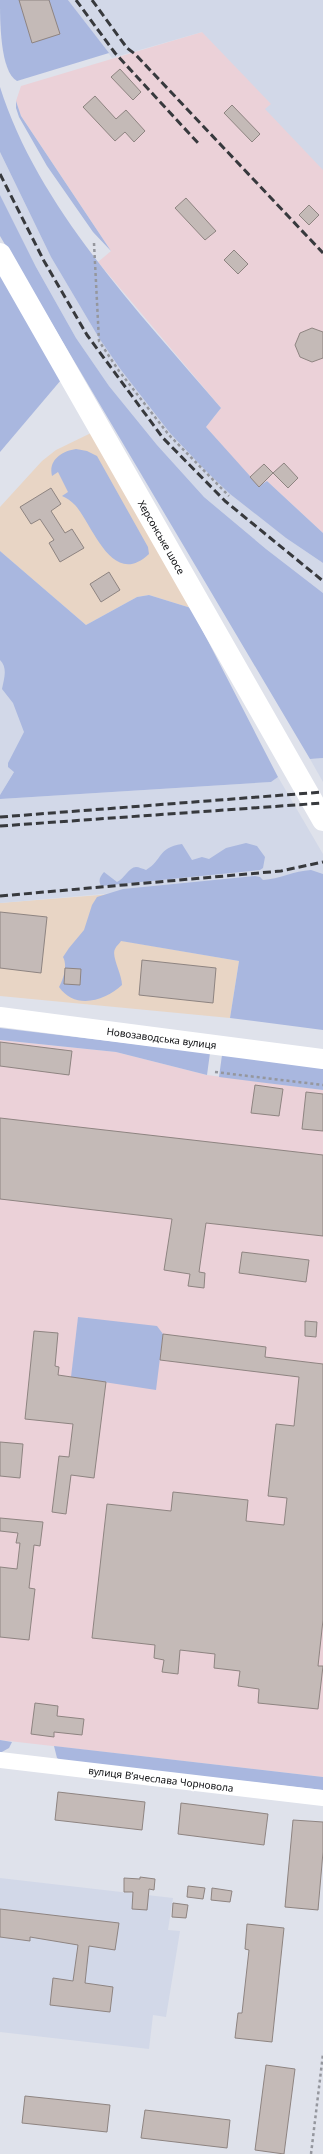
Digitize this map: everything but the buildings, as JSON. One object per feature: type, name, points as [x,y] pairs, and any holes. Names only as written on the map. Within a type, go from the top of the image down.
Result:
[{"type":"main road","name":"Херсонське шосе","points":[[0,254],[323,820]]},
{"type":"street","name":"Новозаводська вулиця","points":[[0,1017],[323,1059]]},
{"type":"street","name":"вулиця Вʼячеслава Чорновола","points":[[0,1760],[323,1798]]},
{"type":"path","points":[[94,243],[99,341],[119,371],[169,435],[229,496]]},
{"type":"path","points":[[215,1072],[323,1085]]},
{"type":"path","points":[[310,2154],[323,2054]]},
{"type":"shaded area","points":[[0,0],[68,0],[109,53],[17,81],[11,76],[4,57],[1,32]]},
{"type":"shaded area","points":[[68,0],[323,0],[323,170],[265,109],[271,104],[202,32],[112,58]]},
{"type":"shaded area","points":[[323,0],[323,533],[267,481],[259,487],[206,427],[221,408],[98,262],[111,251],[21,116],[16,101],[21,86],[202,32]]},
{"type":"shaded area","points":[[0,87],[17,132],[39,175],[65,217],[125,297],[221,408],[206,427],[259,486],[267,481],[323,533],[323,563],[286,538],[230,494],[207,472],[170,433],[121,370],[99,338],[51,257],[0,152]]},
{"type":"shaded area","points":[[16,101],[21,116],[111,251],[93,232],[47,166],[19,117],[16,108]]},
{"type":"shaded area","points":[[0,152],[51,257],[95,331],[121,370],[230,494],[286,538],[323,563],[323,593],[266,549],[204,497],[157,445],[109,386],[76,338],[36,267],[0,195]]},
{"type":"shaded area","points":[[0,195],[36,267],[76,338],[109,386],[157,445],[204,497],[266,549],[323,593],[323,758],[310,759],[0,236]]},
{"type":"shaded area","points":[[0,274],[61,380],[0,452]]},
{"type":"shaded area","points":[[91,433],[191,608],[149,595],[137,597],[86,625],[0,551],[0,507],[42,461],[56,450]]},
{"type":"shaded area","points":[[76,449],[87,451],[97,456],[148,547],[149,554],[136,563],[124,564],[114,559],[97,539],[75,505],[62,496],[68,492],[58,472],[52,476],[52,465],[61,454]]},
{"type":"shaded area","points":[[0,551],[86,625],[137,597],[149,595],[191,608],[278,777],[271,782],[0,799],[0,795],[14,772],[8,767],[8,763],[24,732],[13,703],[2,689],[5,670],[0,660]]},
{"type":"shaded area","points":[[0,627],[52,708],[0,795]]},
{"type":"shaded area","points":[[323,758],[323,782],[310,759]]},
{"type":"shaded area","points":[[278,777],[323,854],[323,906],[298,877],[0,903],[0,799],[271,782]]},
{"type":"shaded area","points":[[246,843],[257,846],[265,857],[263,868],[260,870],[101,886],[100,884],[101,875],[104,872],[117,882],[133,868],[138,867],[146,870],[164,851],[174,846],[182,844],[192,860],[202,857],[209,859],[226,848]]},
{"type":"shaded area","points":[[311,870],[323,874],[323,1030],[230,1018],[239,961],[121,941],[114,952],[114,956],[122,985],[115,991],[99,999],[81,1001],[73,999],[59,987],[65,969],[63,957],[84,930],[92,905],[97,897],[123,889],[255,876],[260,877],[263,880]]},
{"type":"shaded area","points":[[112,894],[117,940],[239,961],[230,1018],[0,996],[0,903]]},
{"type":"shaded area","points":[[0,1028],[210,1053],[207,1075],[116,1052],[0,1040]]},
{"type":"shaded area","points":[[0,1040],[116,1052],[207,1075],[323,1090],[323,1777],[0,1740]]},
{"type":"shaded area","points":[[222,1055],[323,1067],[323,1090],[219,1077]]},
{"type":"shaded area","points":[[78,1317],[157,1326],[163,1334],[156,1390],[71,1377]]},
{"type":"shaded area","points":[[0,1740],[12,1742],[9,1748],[0,1753]]},
{"type":"shaded area","points":[[54,1746],[323,1777],[323,1790],[61,1761],[57,1758]]},
{"type":"shaded area","points":[[0,1878],[173,1898],[168,1930],[180,1931],[166,2017],[153,2015],[149,2049],[0,2032]]},
{"type":"railway","points":[[76,0],[115,53],[198,143]]},
{"type":"railway","points":[[92,0],[127,48],[135,54],[323,253]]},
{"type":"railway","points":[[0,174],[44,261],[87,335],[163,438],[225,501],[323,581]]},
{"type":"railway","points":[[0,817],[323,792]]},
{"type":"railway","points":[[0,826],[323,803]]},
{"type":"railway","points":[[0,896],[281,871],[323,862]]}]
